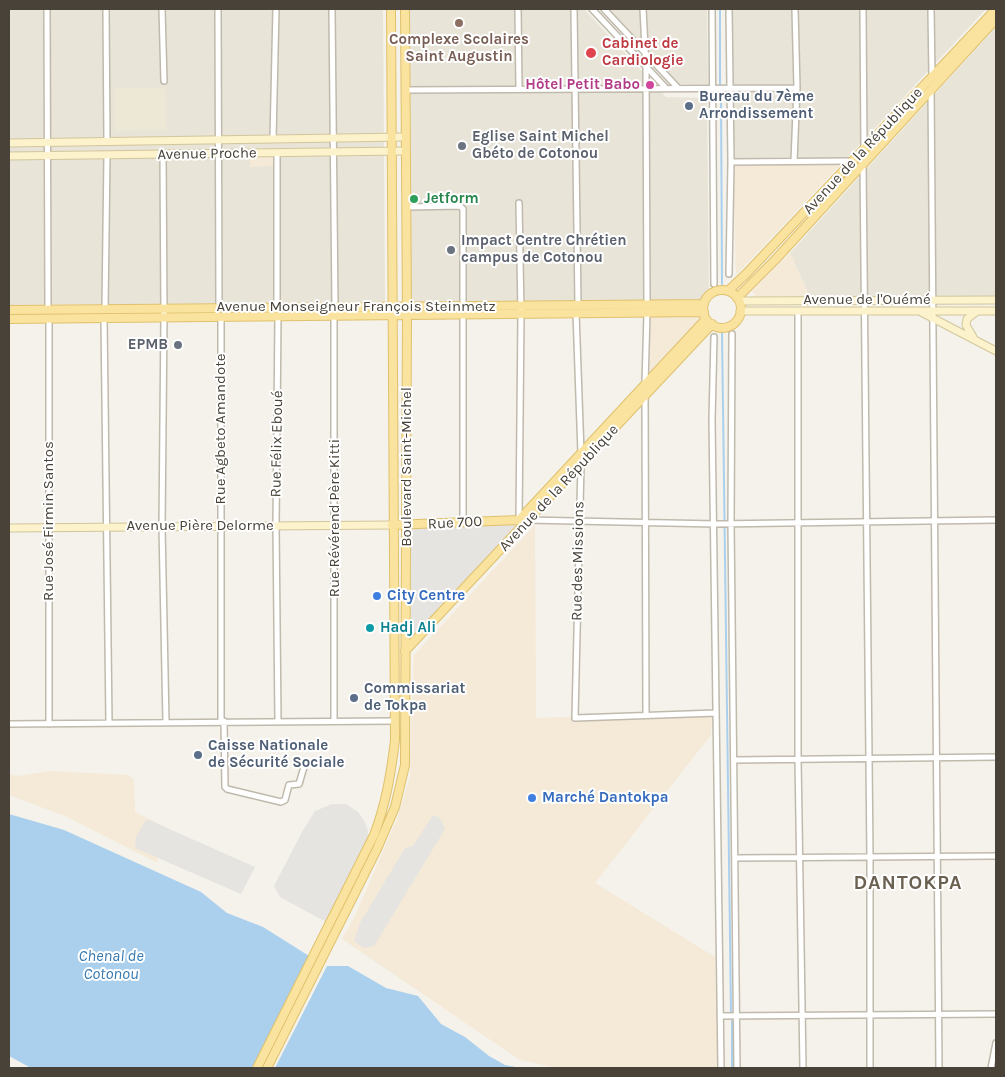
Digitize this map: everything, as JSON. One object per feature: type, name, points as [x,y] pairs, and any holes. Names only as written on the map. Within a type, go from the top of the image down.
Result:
[{"type":"main road","name":"Boulevard Saint-Michel","points":[[257,1068],[337,910],[382,815],[392,763],[394,721],[391,9]]},
{"type":"main road","name":"Boulevard Saint-Michel","points":[[267,1068],[389,824],[401,783],[405,756],[407,306],[405,9]]},
{"type":"main road","name":"Avenue de la République","points":[[728,291],[996,9]]},
{"type":"main road","name":"Avenue de la République","points":[[738,299],[996,20]]},
{"type":"main road","name":"Avenue Proche","points":[[9,143],[405,137]]},
{"type":"main road","name":"Avenue Proche","points":[[9,156],[405,151]]},
{"type":"main road","points":[[728,291],[738,299],[740,311],[736,320],[730,325],[720,327],[707,315],[714,292],[728,291]]},
{"type":"main road","name":"Avenue de l'Ouémé","points":[[738,299],[996,300]]},
{"type":"main road","name":"Avenue Monseigneur François Steinmetz","points":[[9,310],[578,305],[647,308],[707,315]]},
{"type":"main road","name":"Avenue Monseigneur François Steinmetz","points":[[9,319],[521,314],[576,313],[647,308]]},
{"type":"main road","name":"Avenue de l'Ouémé","points":[[740,311],[920,311],[933,314],[996,311]]},
{"type":"main road","points":[[977,341],[966,325],[970,315],[978,311]]},
{"type":"main road","points":[[933,314],[996,351]]},
{"type":"main road","name":"Avenue de la République","points":[[519,520],[646,384],[707,315]]},
{"type":"main road","name":"Avenue de la République","points":[[405,651],[645,396],[707,315]]},
{"type":"main road","name":"Rue 700","points":[[392,525],[519,520]]},
{"type":"main road","name":"Avenue Pière Delorme","points":[[9,528],[392,525]]},
{"type":"street","points":[[47,9],[48,309]]},
{"type":"street","points":[[106,9],[107,142]]},
{"type":"street","points":[[162,9],[164,81]]},
{"type":"street","points":[[218,9],[219,308]]},
{"type":"street","points":[[273,139],[276,9]]},
{"type":"street","points":[[332,9],[335,307]]},
{"type":"street","points":[[518,9],[519,89]]},
{"type":"street","points":[[574,9],[578,305]]},
{"type":"street","points":[[592,9],[665,87]]},
{"type":"street","points":[[604,9],[678,89]]},
{"type":"street","points":[[643,9],[646,66],[646,715],[716,713]]},
{"type":"street","points":[[712,9],[714,284]]},
{"type":"street","points":[[729,9],[731,162],[729,274]]},
{"type":"street","points":[[794,162],[797,88],[795,9]]},
{"type":"street","points":[[863,9],[864,150]]},
{"type":"street","points":[[931,9],[939,1068]]},
{"type":"street","points":[[405,90],[646,89],[665,87],[678,89],[797,88]]},
{"type":"street","points":[[277,307],[278,153]]},
{"type":"street","points":[[163,154],[162,527],[166,722]]},
{"type":"street","points":[[105,309],[107,156]]},
{"type":"street","points":[[731,162],[853,161]]},
{"type":"street","points":[[864,163],[870,1068]]},
{"type":"street","points":[[519,203],[521,305],[519,520],[715,524],[996,520]]},
{"type":"street","points":[[406,207],[460,206],[464,209],[463,306]]},
{"type":"street","points":[[798,311],[798,759],[803,1068]]},
{"type":"street","name":"Rue des Missions","points":[[576,313],[581,464],[575,718],[646,715]]},
{"type":"street","points":[[463,314],[463,522]]},
{"type":"street","name":"Rue Félix Eboué","points":[[278,316],[276,526],[278,721]]},
{"type":"street","name":"Rue Révérend Père Kitti","points":[[334,316],[336,526],[334,721]]},
{"type":"street","name":"Rue Agbeto Amandote","points":[[221,317],[220,526],[225,787],[227,790],[281,802],[285,800],[288,786],[299,784],[304,767]]},
{"type":"street","name":"Rue José Firmin Santos","points":[[49,724],[50,318]]},
{"type":"street","points":[[104,318],[109,722]]},
{"type":"street","points":[[732,334],[730,523],[737,858],[737,1068]]},
{"type":"street","points":[[714,337],[716,713],[721,1068]]},
{"type":"street","points":[[9,724],[394,721]]},
{"type":"street","points":[[735,760],[996,757]]},
{"type":"street","points":[[737,858],[996,856]]},
{"type":"street","points":[[720,1016],[996,1014]]},
{"type":"street","points":[[991,1068],[996,1043]]},
{"type":"shaded area","points":[[9,9],[383,9],[385,302],[9,305]]},
{"type":"shaded area","points":[[409,9],[584,9],[666,97],[707,98],[709,291],[701,300],[411,302]]},
{"type":"shaded area","points":[[609,9],[707,9],[708,84],[679,84]]},
{"type":"shaded area","points":[[732,9],[986,9],[847,158],[733,158]]},
{"type":"shaded area","points":[[996,27],[996,296],[810,297],[790,253]]},
{"type":"shaded area","points":[[115,88],[165,88],[166,130],[115,131]]},
{"type":"shaded area","points":[[250,155],[273,155],[273,166],[250,167]]},
{"type":"shaded area","points":[[733,165],[840,165],[736,275]]},
{"type":"shaded area","points":[[790,253],[810,297],[757,298],[752,291]]},
{"type":"shaded area","points":[[700,315],[700,322],[650,375],[650,317]]},
{"type":"shaded area","points":[[520,522],[411,638],[408,528]]},
{"type":"shaded area","name":"Marché Dantokpa","points":[[535,525],[536,718],[712,713],[711,735],[595,883],[715,957],[718,1068],[557,1068],[520,1060],[342,939],[355,916],[397,819],[410,777],[414,655]]},
{"type":"shaded area","points":[[50,771],[129,775],[134,780],[135,812],[165,827],[155,847],[158,863],[65,816],[9,795],[9,774],[19,776]]},
{"type":"shaded area","points":[[332,804],[346,804],[358,812],[365,822],[368,831],[368,845],[326,922],[280,897],[274,886],[315,811]]},
{"type":"shaded area","points":[[433,815],[439,817],[445,829],[374,946],[364,948],[354,941],[360,923],[405,848],[413,846]]},
{"type":"shaded area","points":[[149,820],[255,867],[241,894],[135,848],[136,837],[145,821]]},
{"type":"water","name":"Chenal de Cotonou","points":[[9,814],[64,830],[201,892],[227,913],[263,927],[325,966],[348,966],[386,988],[418,996],[441,1024],[465,1037],[489,1056],[505,1065],[521,1068],[31,1068],[9,1056]]},
{"type":"pier","points":[[310,955],[328,964],[275,1068],[253,1068]]},
{"type":"waterway","points":[[720,9],[720,85]]},
{"type":"waterway","points":[[721,93],[722,284]]},
{"type":"waterway","points":[[722,332],[731,1012]]},
{"type":"waterway","points":[[732,1021],[732,1068]]},
{"type":"place","name":"Complexe Scolaires Saint Augustin","points":[[459,23]]},
{"type":"place","name":"Cabinet de Cardiologie","points":[[591,53]]},
{"type":"place","name":"Hôtel Petit Babo","points":[[650,85]]},
{"type":"place","name":"Bureau du 7ème Arrondissement","points":[[689,106]]},
{"type":"place","name":"Eglise Saint Michel Gbéto de Cotonou","points":[[462,146]]},
{"type":"place","name":"Jetform","points":[[414,199]]},
{"type":"place","name":"Impact Centre Chrétien campus de Cotonou","points":[[451,250]]},
{"type":"place","name":"EPMB","points":[[178,345]]},
{"type":"place","name":"City Centre","points":[[377,596]]},
{"type":"place","name":"Hadj Ali","points":[[370,628]]},
{"type":"place","name":"Commissariat de Tokpa","points":[[354,698]]},
{"type":"place","name":"Caisse Nationale de Sécurité Sociale","points":[[198,755]]},
{"type":"place","name":"Marché Dantokpa","points":[[532,798]]},
{"type":"district","name":"DANTOKPA","points":[[908,883]]}]
